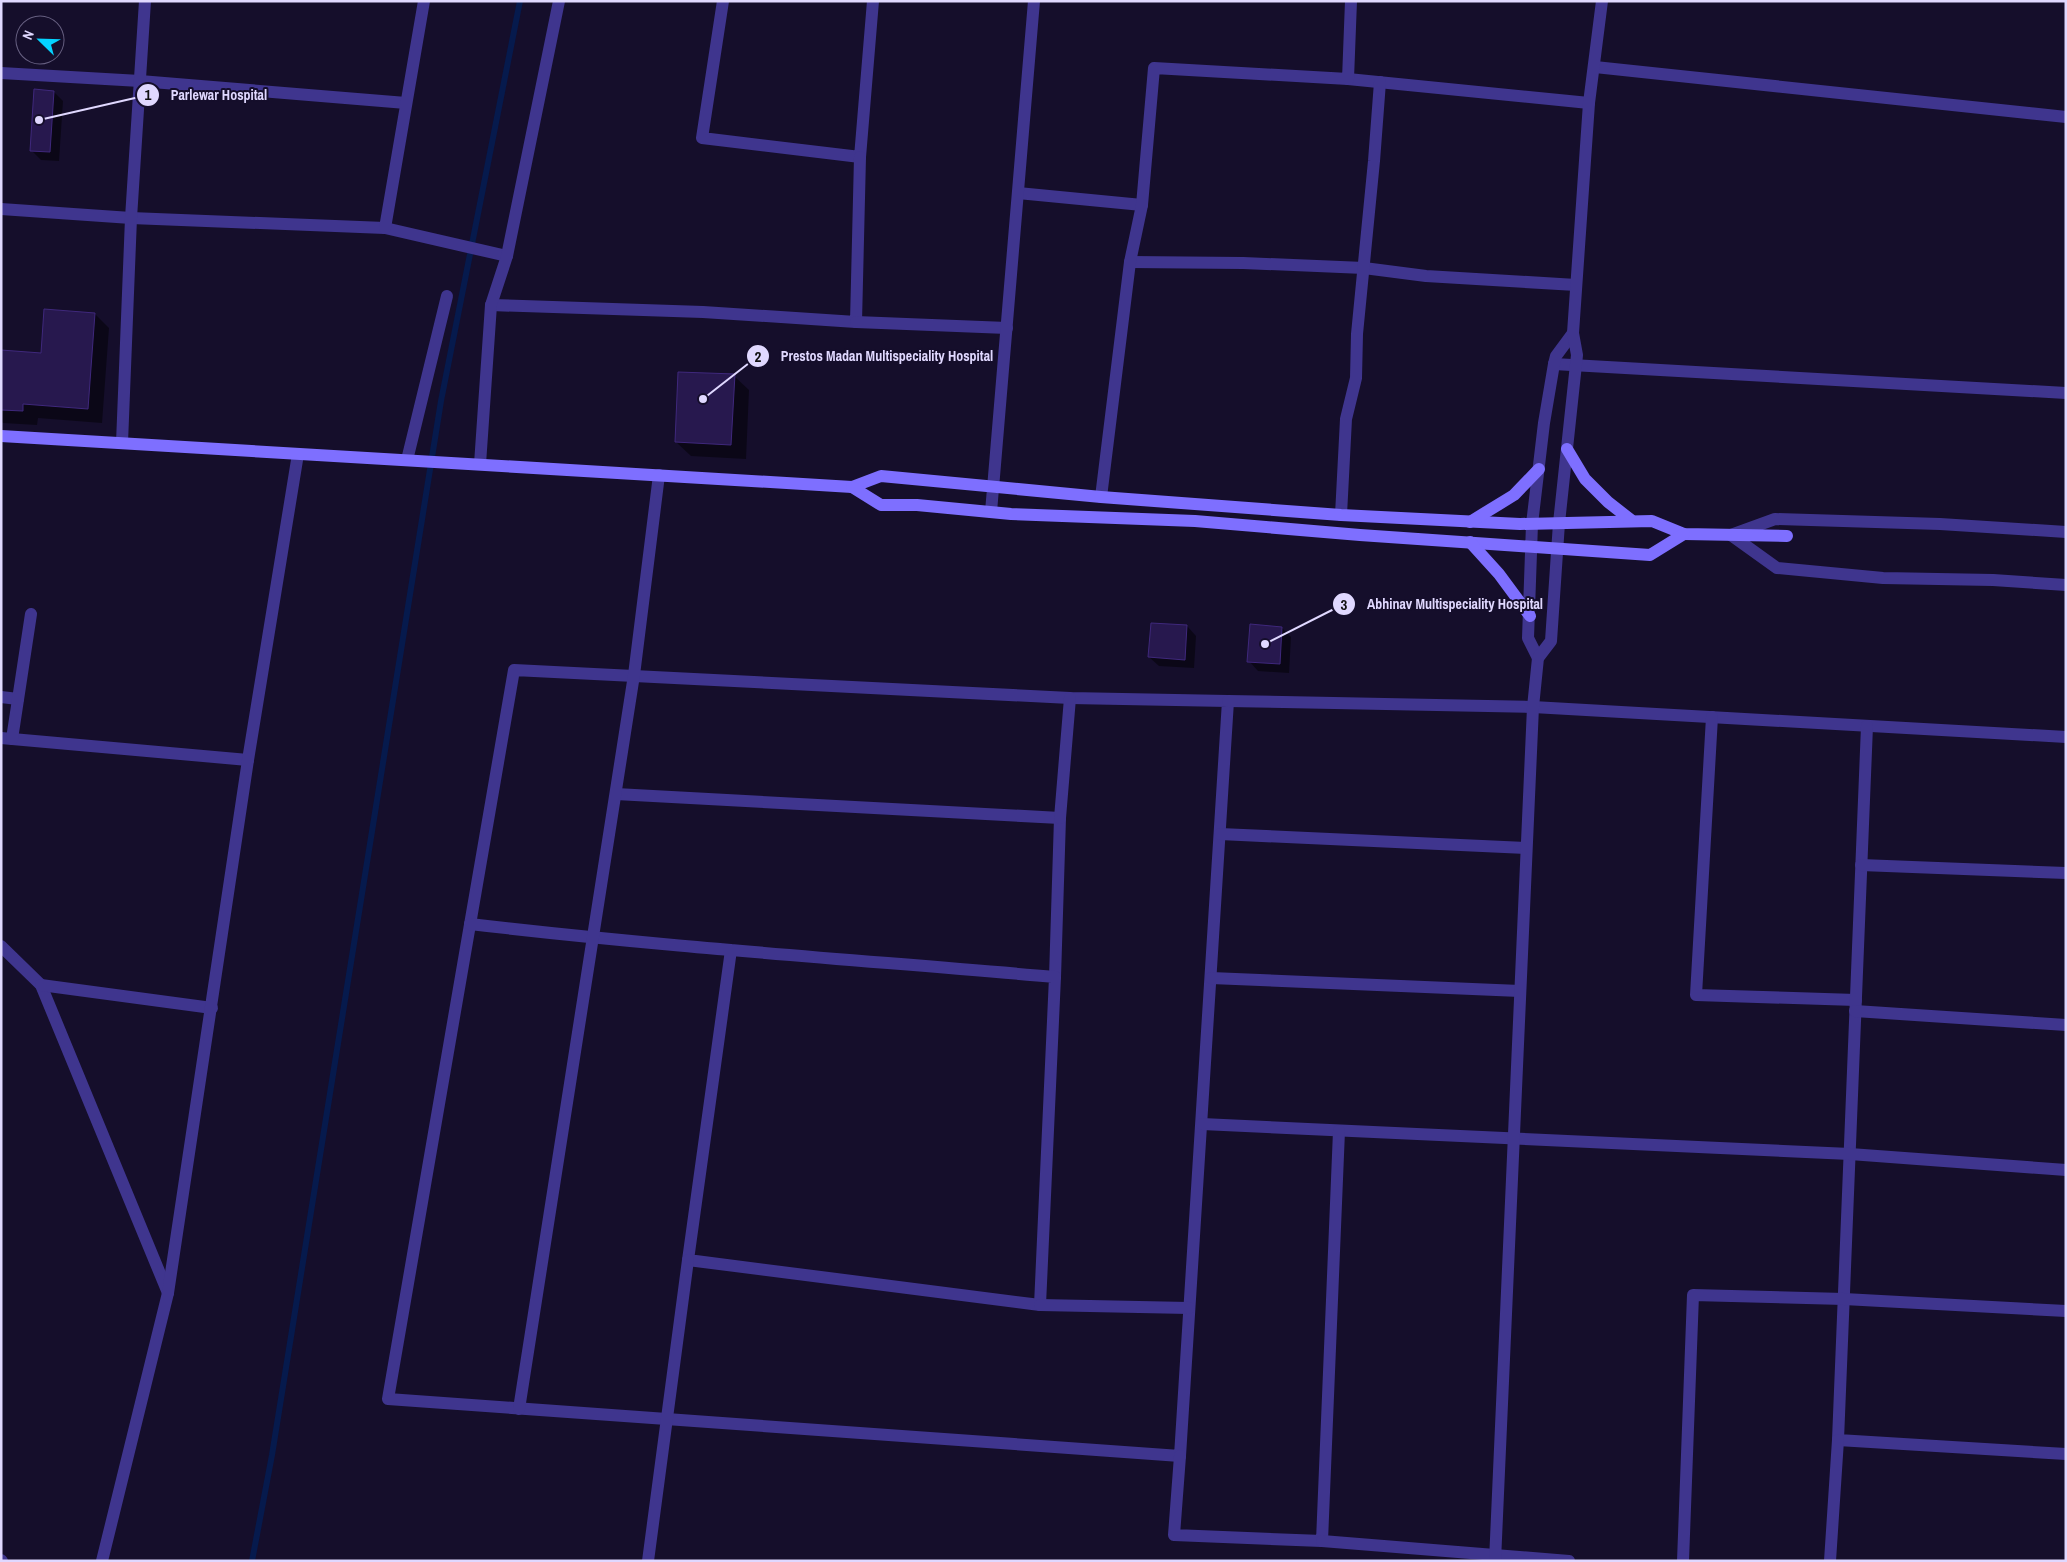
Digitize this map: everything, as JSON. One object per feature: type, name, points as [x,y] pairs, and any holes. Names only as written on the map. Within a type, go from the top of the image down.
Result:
[{"type":"main road","points":[[1,436],[852,487],[881,476],[1101,498],[1341,515],[1532,524],[1631,520],[1652,521],[1684,534],[1787,536]]},
{"type":"main road","points":[[1567,449],[1586,479],[1608,502],[1631,520]]},
{"type":"main road","points":[[1470,522],[1514,495],[1539,470]]},
{"type":"main road","points":[[852,487],[881,505],[917,505],[991,512],[1194,521],[1360,535],[1650,555],[1684,534]]},
{"type":"main road","points":[[1470,542],[1499,574],[1530,616]]},
{"type":"street","points":[[122,443],[131,218],[145,1]]},
{"type":"street","points":[[385,228],[424,1]]},
{"type":"street","points":[[480,464],[491,305],[559,1]]},
{"type":"street","points":[[723,1],[702,138],[860,157]]},
{"type":"street","points":[[856,322],[860,157],[873,1]]},
{"type":"street","points":[[991,512],[1034,1]]},
{"type":"street","points":[[1348,79],[1352,1]]},
{"type":"street","points":[[1495,1557],[1533,708],[1538,658],[1551,641],[1559,523],[1577,355],[1573,333],[1589,103],[1602,1]]},
{"type":"street","points":[[1595,67],[2066,117]]},
{"type":"street","points":[[1101,498],[1130,262],[1142,205],[1154,68],[1348,79],[1589,103]]},
{"type":"street","points":[[1,73],[140,80],[406,103]]},
{"type":"street","points":[[1341,515],[1346,419],[1356,378],[1357,334],[1380,82]]},
{"type":"street","points":[[1018,193],[1142,205]]},
{"type":"street","points":[[1,209],[131,218],[385,228],[462,247],[501,254]]},
{"type":"street","points":[[1130,262],[1243,263],[1364,268],[1426,276],[1576,286]]},
{"type":"street","points":[[409,461],[447,296]]},
{"type":"street","points":[[491,305],[702,312],[856,322],[1007,328]]},
{"type":"street","points":[[1538,658],[1528,638],[1532,524],[1544,423],[1554,364],[1556,356],[1573,333]]},
{"type":"street","points":[[1554,364],[2066,393]]},
{"type":"street","points":[[102,1561],[168,1293],[248,760],[298,454]]},
{"type":"street","points":[[519,1409],[634,675],[659,475]]},
{"type":"street","points":[[1731,535],[1775,519],[1940,524],[2065,532],[2066,526]]},
{"type":"street","points":[[1731,535],[1777,568],[1883,578],[1993,580],[2066,585]]},
{"type":"street","points":[[31,614],[18,699],[7,739],[248,760]]},
{"type":"street","points":[[1180,1456],[388,1399],[514,670],[1070,698],[1533,708],[2066,737]]},
{"type":"street","points":[[1,697],[18,699]]},
{"type":"street","points":[[1040,1305],[1055,977],[1060,818],[1070,698]]},
{"type":"street","points":[[1228,701],[1174,1535],[1322,1541],[1495,1557],[1569,1561]]},
{"type":"street","points":[[1712,717],[1696,995],[1856,1006],[2066,1025]]},
{"type":"street","points":[[1830,1561],[1838,1440],[1867,726]]},
{"type":"street","points":[[616,794],[1060,818]]},
{"type":"street","points":[[1220,834],[1526,848]]},
{"type":"street","points":[[1862,865],[2066,873]]},
{"type":"street","points":[[470,924],[593,938],[1055,977]]},
{"type":"street","points":[[1,946],[41,985],[168,1293]]},
{"type":"street","points":[[648,1561],[731,950]]},
{"type":"street","points":[[1211,978],[1520,991]]},
{"type":"street","points":[[41,985],[212,1008]]},
{"type":"street","points":[[1202,1124],[1513,1140],[1850,1154],[2066,1170]]},
{"type":"street","points":[[1322,1541],[1339,1131]]},
{"type":"street","points":[[688,1260],[1040,1305],[1189,1308]]},
{"type":"street","points":[[1683,1561],[1693,1295],[2066,1311]]},
{"type":"street","points":[[1838,1440],[2066,1454]]},
{"type":"building","points":[[34,89],[54,91],[50,152],[30,151]]},
{"type":"building","points":[[44,309],[95,313],[88,409],[23,404],[23,411],[1,410],[1,350],[41,353]]},
{"type":"building","points":[[678,372],[735,374],[731,445],[675,442]]},
{"type":"building","points":[[1151,623],[1187,625],[1185,660],[1148,657]]},
{"type":"building","points":[[1250,624],[1282,627],[1280,664],[1247,662]]},
{"type":"waterway","points":[[252,1561],[272,1455],[441,401],[520,1]]},
{"type":"place","name":"Parlewar Hospital","points":[[39,120]]},
{"type":"place","name":"Prestos Madan Multispeciality Hospital","points":[[703,399]]},
{"type":"place","name":"Abhinav Multispeciality Hospital","points":[[1265,644]]}]
